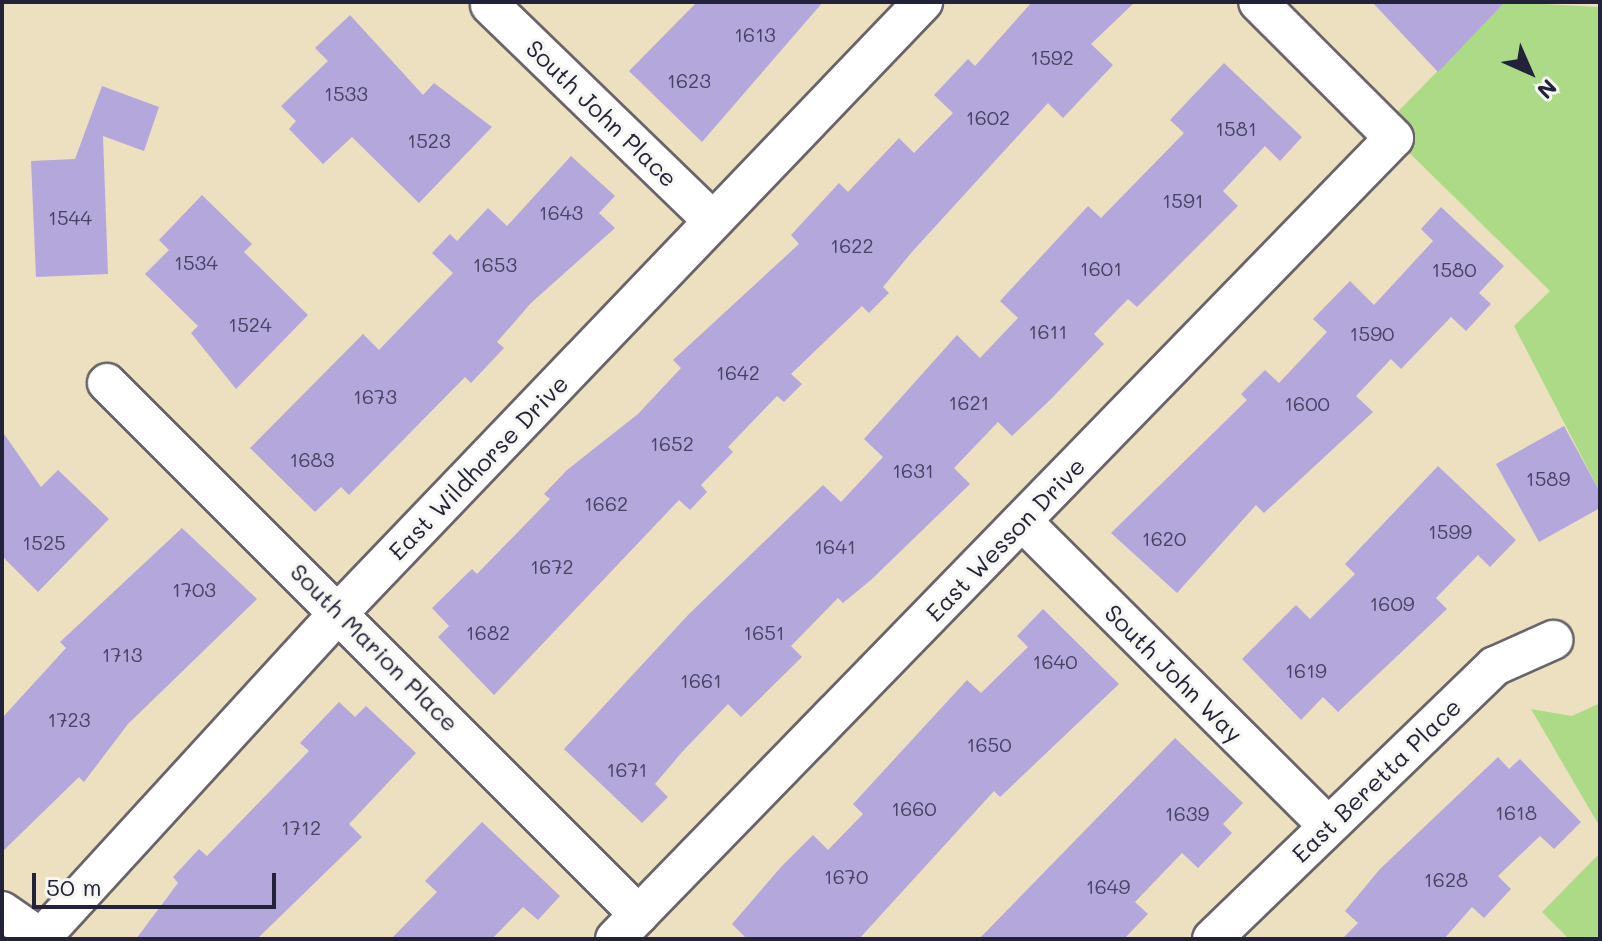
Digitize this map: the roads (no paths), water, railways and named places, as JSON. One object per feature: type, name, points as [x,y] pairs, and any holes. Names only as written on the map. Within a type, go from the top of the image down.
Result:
[{"type":"street","name":"East Wildhorse Drive","points":[[40,938],[341,610],[923,2]]},
{"type":"street","name":"East Wesson Drive","points":[[627,927],[1394,138],[1258,2]]},
{"type":"street","name":"South John Place","points":[[490,5],[713,221]]},
{"type":"street","name":"South Marion Place","points":[[107,383],[341,610],[627,927]]},
{"type":"street","name":"South John Way","points":[[1022,521],[1327,825]]},
{"type":"street","name":"East Beretta Place","points":[[1212,939],[1495,666],[1553,640]]},
{"type":"street","points":[[2,911],[40,938]]}]
